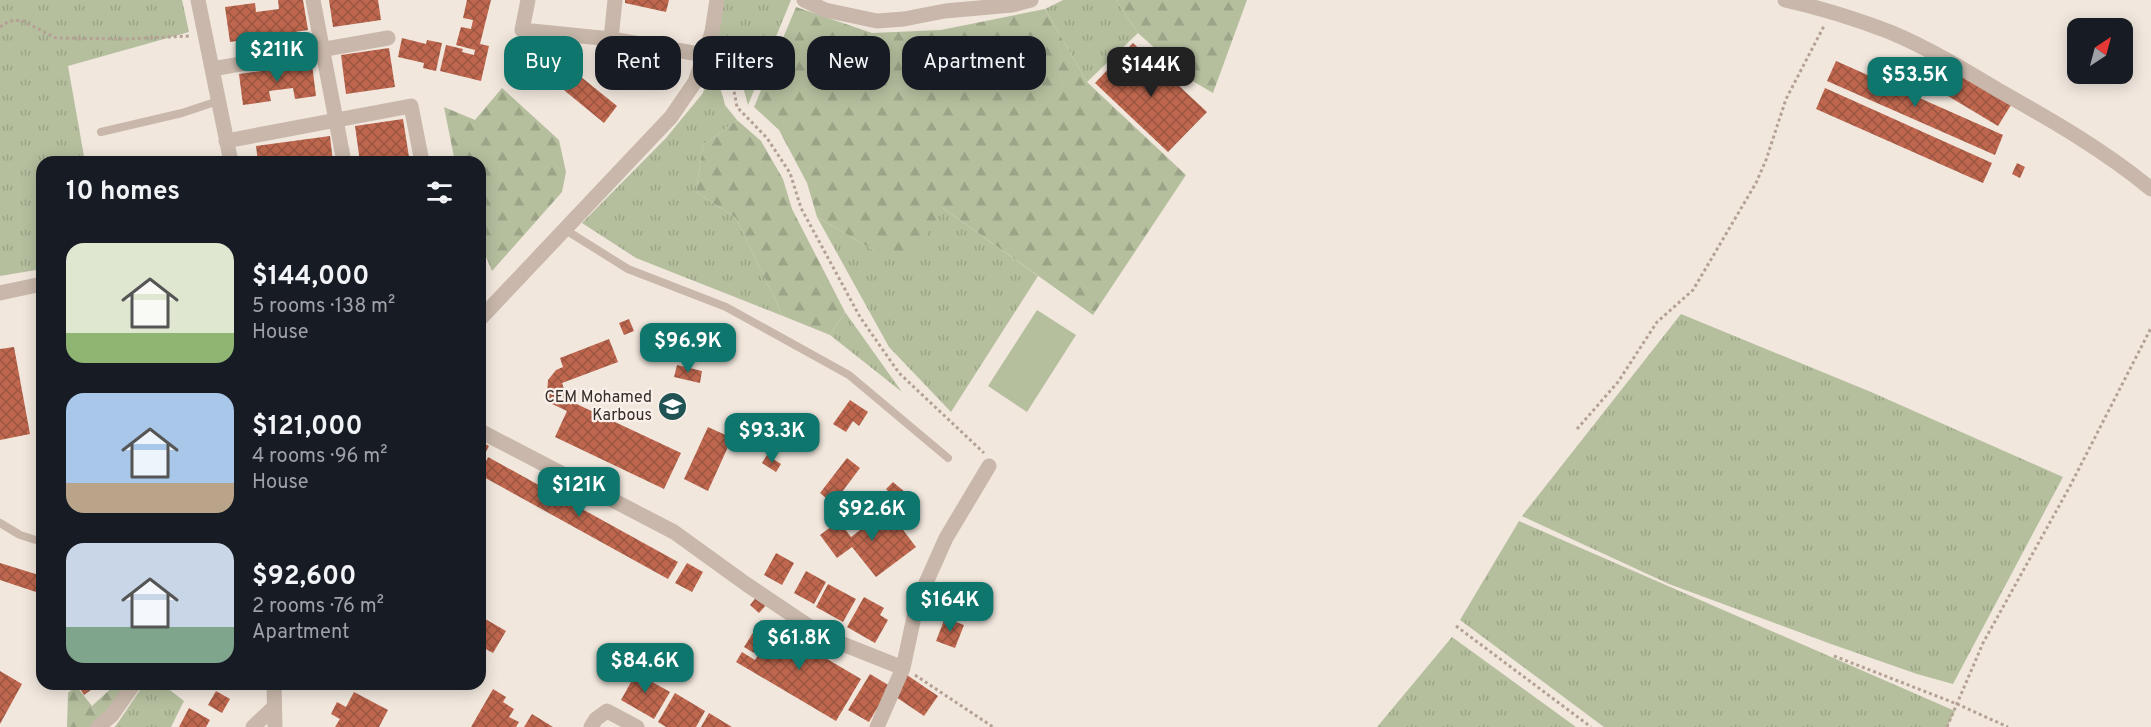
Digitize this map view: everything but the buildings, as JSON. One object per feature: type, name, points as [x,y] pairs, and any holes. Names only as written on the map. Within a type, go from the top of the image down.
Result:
[{"type":"street","points":[[201,0],[204,35],[230,156]]},
{"type":"street","points":[[313,0],[343,156]]},
{"type":"street","points":[[528,0],[522,30],[595,37]]},
{"type":"street","points":[[611,36],[615,0]]},
{"type":"street","points":[[710,36],[717,0]]},
{"type":"street","points":[[804,0],[825,10],[877,21],[1031,0]]},
{"type":"street","points":[[1785,0],[1832,12],[1890,33],[1943,58],[2068,129],[2113,159],[2151,189]]},
{"type":"street","points":[[212,69],[388,38]]},
{"type":"street","points":[[486,313],[671,117],[693,85]]},
{"type":"street","points":[[226,141],[411,106],[421,156]]},
{"type":"street","points":[[0,293],[36,285]]},
{"type":"street","points":[[486,434],[674,532],[825,637],[903,668]]},
{"type":"street","points":[[877,727],[903,668],[917,603],[946,538],[989,466]]},
{"type":"street","points":[[98,727],[112,715],[130,690]]},
{"type":"street","points":[[273,690],[275,727]]},
{"type":"street","points":[[253,727],[273,708]]},
{"type":"street","points":[[591,727],[607,711],[637,727]]},
{"type":"lane","points":[[101,132],[182,113],[218,101]]},
{"type":"lane","points":[[564,229],[628,269],[726,307],[849,375],[948,458]]},
{"type":"lane","points":[[0,523],[20,535],[36,540]]},
{"type":"path","points":[[1576,429],[1618,382],[1657,322],[1693,290],[1756,183],[1786,99],[1832,12]]},
{"type":"path","points":[[0,27],[9,21],[21,20],[56,38],[125,39],[204,35]]},
{"type":"path","points":[[733,90],[737,106],[767,138],[790,173],[801,208],[860,317],[899,373],[985,454],[989,466]]},
{"type":"path","points":[[1947,727],[1983,643],[2069,488],[2151,328]]},
{"type":"path","points":[[1456,626],[1591,727]]},
{"type":"path","points":[[1834,656],[1957,704],[2008,727]]},
{"type":"path","points":[[903,668],[993,727]]},
{"type":"green space","points":[[0,0],[182,0],[189,32],[68,66],[84,156],[36,156],[36,270],[0,276]]},
{"type":"green space","points":[[724,0],[791,0],[776,36],[718,36]]},
{"type":"green space","points":[[1063,0],[1116,0],[1138,33],[1087,82],[1045,9]]},
{"type":"green space","points":[[1116,0],[1247,0],[1213,93],[1189,79],[1138,33]]},
{"type":"green space","points":[[796,7],[872,33],[941,30],[1045,9],[1087,82],[1186,175],[1093,315],[943,208],[916,253],[875,251],[817,217],[807,183],[779,130],[754,107],[761,90],[795,90],[795,36],[784,36]]},
{"type":"green space","points":[[502,88],[559,140],[566,172],[562,192],[492,271],[486,256],[486,156],[454,156],[444,107],[475,120]]},
{"type":"green space","points":[[704,90],[721,90],[725,105],[737,120],[703,145],[696,192],[736,218],[783,316],[636,258],[582,223],[666,138]]},
{"type":"green space","points":[[744,90],[754,90],[748,105]]},
{"type":"green space","points":[[737,120],[761,141],[783,179],[792,209],[845,312],[830,335],[783,316],[736,218],[696,192],[703,145]]},
{"type":"green space","points":[[943,208],[1038,276],[951,412],[889,347],[817,217],[875,251]]},
{"type":"green space","points":[[1037,310],[1076,335],[1027,412],[988,386]]},
{"type":"green space","points":[[845,312],[902,392],[830,335]]},
{"type":"green space","points":[[1681,314],[1871,392],[2063,477],[1953,684],[1831,644],[1669,584],[1522,516]]},
{"type":"green space","points":[[1519,521],[1955,711],[1947,727],[1604,727],[1460,620]]},
{"type":"green space","points":[[1452,637],[1576,727],[1377,727]]},
{"type":"green space","points":[[71,690],[79,690],[92,706],[109,690],[128,690],[98,727],[67,727],[68,693]]},
{"type":"green space","points":[[140,690],[170,690],[184,701],[171,727],[115,727]]},
{"type":"place","name":"CEM Mohamed Karbous","points":[[673,407]]}]
